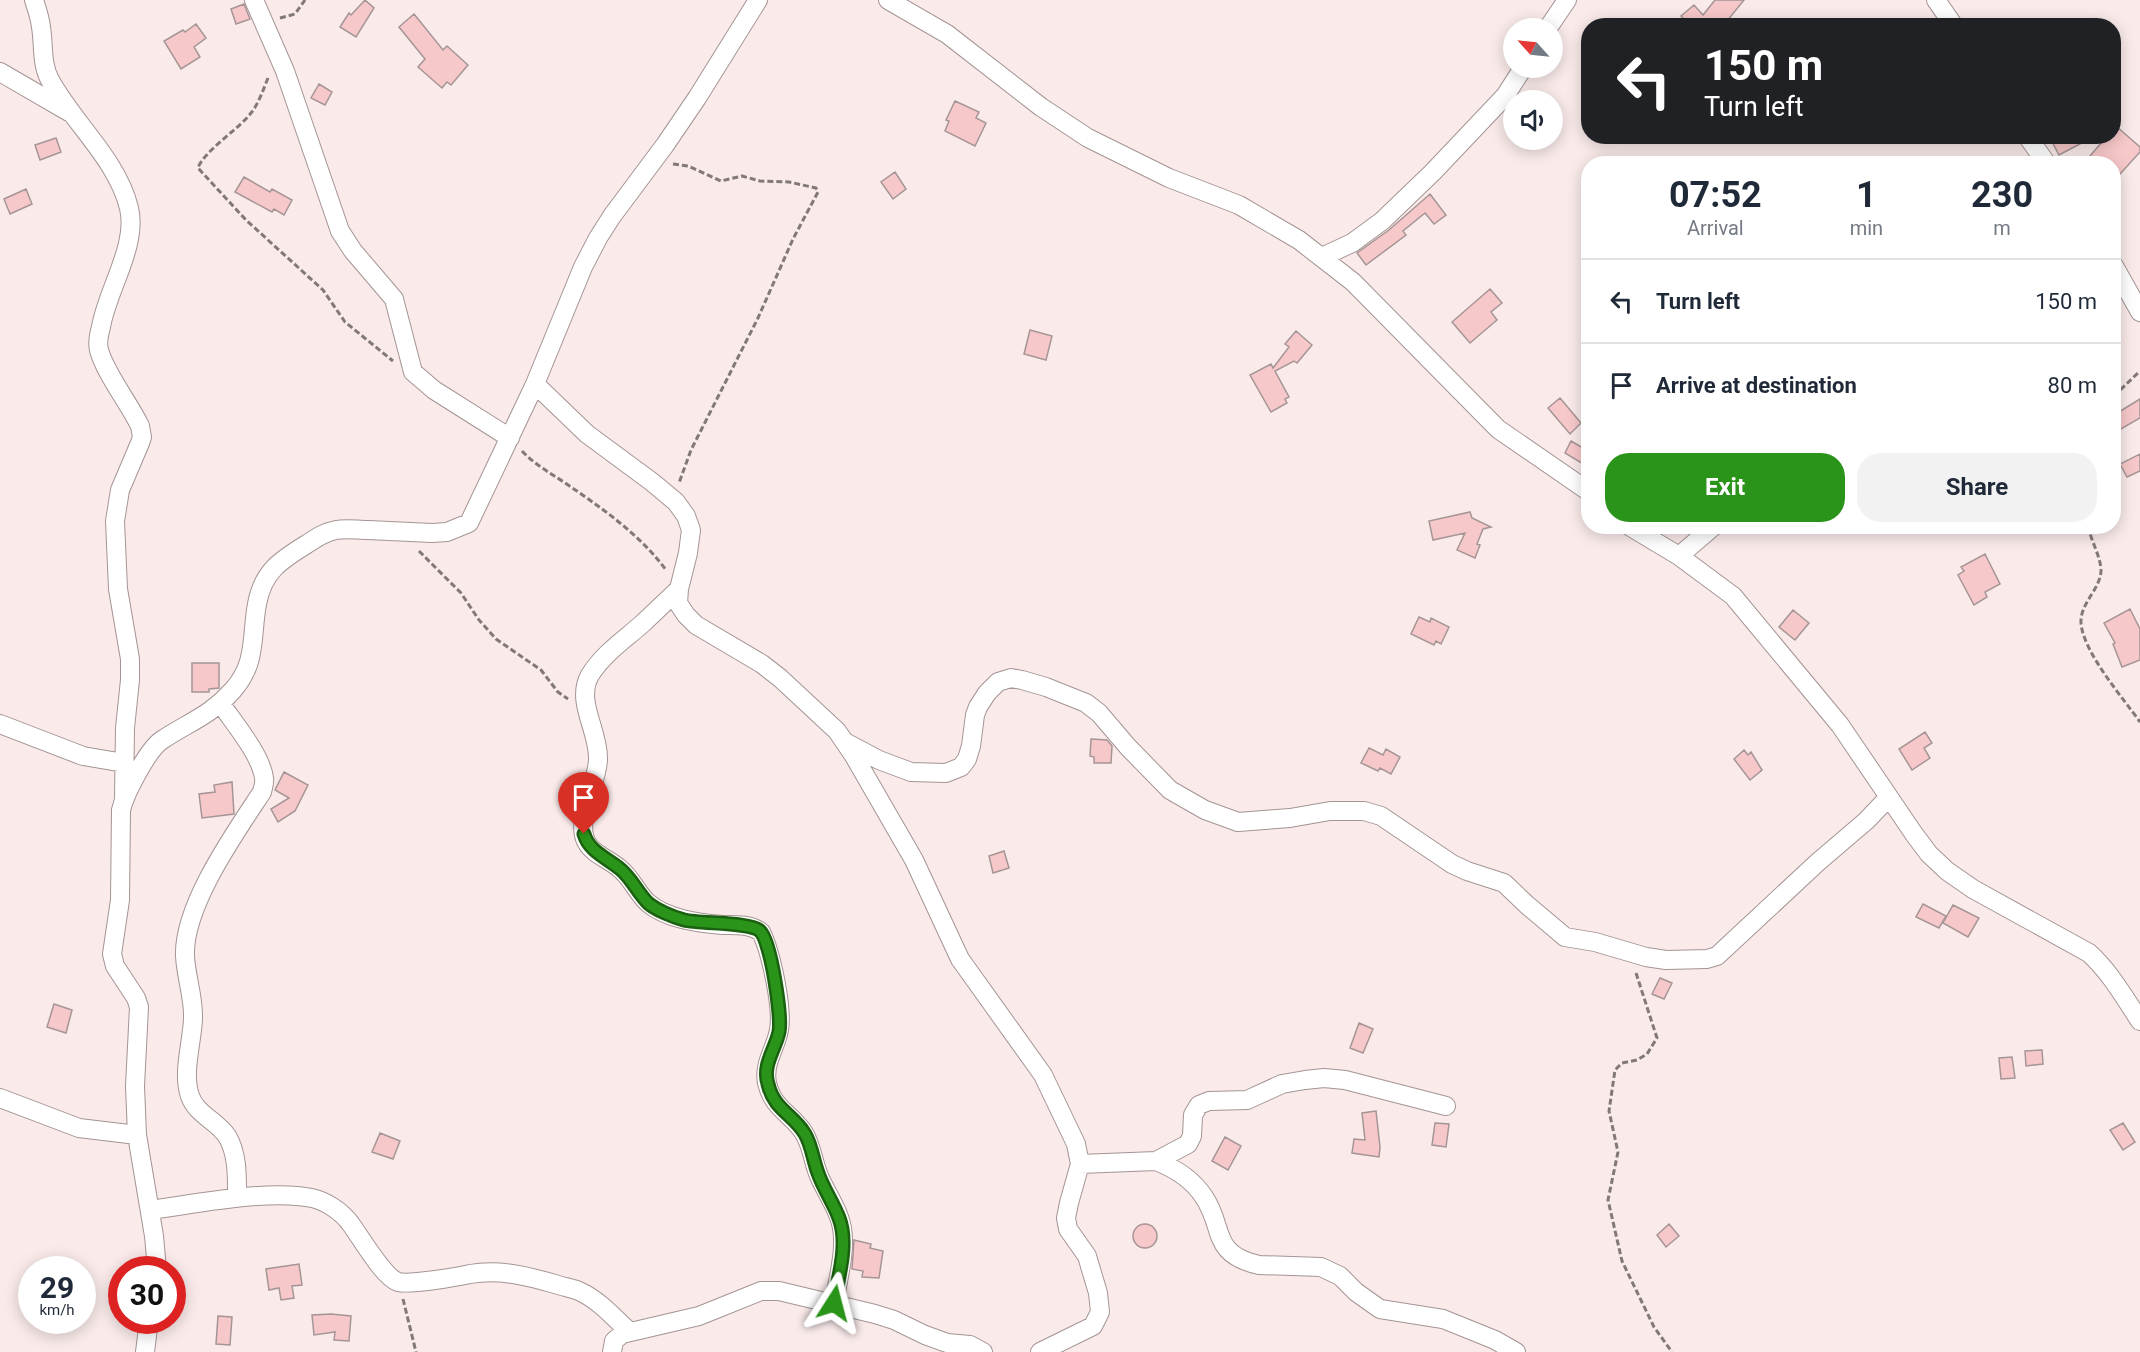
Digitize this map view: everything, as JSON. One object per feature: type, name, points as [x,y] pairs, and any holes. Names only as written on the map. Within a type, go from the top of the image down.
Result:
[{"type":"street","points":[[34,0],[41,24],[44,64],[49,79],[112,170],[130,211],[129,240],[102,320],[98,344],[108,369],[140,426],[142,437],[120,490],[115,521],[118,589],[130,659],[130,680],[125,728],[124,797],[121,810],[120,900],[112,954],[115,966],[136,998],[139,1007],[135,1086],[137,1136],[155,1256]]},
{"type":"street","points":[[255,0],[285,71],[340,231],[353,251],[394,299],[413,372],[450,400],[510,438]]},
{"type":"street","points":[[124,797],[156,745],[202,718],[221,704],[235,688],[253,652],[256,605],[261,588],[267,575],[278,562],[316,538],[334,530],[447,532],[469,523],[535,384],[583,267],[598,238],[697,98],[758,0]]},
{"type":"street","points":[[888,0],[947,34],[1041,107],[1088,138],[1169,178],[1239,205],[1299,240],[1368,297],[1498,429],[1581,486]]},
{"type":"street","points":[[1555,18],[1567,0]]},
{"type":"street","points":[[1936,0],[1948,18]]},
{"type":"street","points":[[0,72],[70,112]]},
{"type":"street","points":[[1322,257],[1352,243],[1382,221],[1433,172],[1504,96],[1516,78]]},
{"type":"street","points":[[2121,278],[2140,312]]},
{"type":"street","points":[[535,384],[587,434],[676,502],[686,516],[691,530],[678,603],[696,625],[762,664],[812,706],[837,731],[914,860],[960,959],[1043,1075],[1070,1128],[1080,1164],[1066,1218],[1068,1229],[1087,1256],[1098,1293],[1100,1312],[1093,1326],[1040,1352]]},
{"type":"street","points":[[1642,534],[1679,556],[1733,596],[1840,725],[1929,854],[1947,871],[1973,889],[2089,953],[2140,1021]]},
{"type":"street","points":[[1679,556],[1705,534]]},
{"type":"street","points":[[679,589],[602,659],[590,676],[584,696],[598,751],[598,768],[583,823],[587,844],[621,869],[648,903],[656,908],[684,920],[755,928],[761,932],[766,942],[780,1016],[778,1034],[768,1057],[768,1084],[778,1107],[793,1119],[806,1135],[818,1174],[839,1217],[842,1256],[834,1303]]},
{"type":"street","points":[[845,742],[879,760],[911,772],[946,772],[961,767],[971,747],[978,707],[987,693],[998,682],[1011,678],[1022,680],[1086,703],[1099,712],[1128,747],[1170,789],[1205,810],[1238,822],[1290,818],[1330,810],[1364,811],[1381,816],[1452,864],[1504,882],[1527,906],[1565,937],[1666,960],[1707,959],[1717,956],[1889,797]]},
{"type":"street","points":[[221,704],[255,755],[264,776],[264,782],[262,792],[208,879],[189,928],[185,956],[193,1014],[187,1072],[192,1101],[226,1135],[234,1150],[237,1198]]},
{"type":"street","points":[[0,724],[83,756],[124,763]]},
{"type":"street","points":[[1080,1164],[1156,1161],[1188,1144],[1192,1136],[1193,1115],[1199,1105],[1209,1101],[1247,1100],[1282,1084],[1305,1080],[1324,1078],[1345,1080],[1446,1106]]},
{"type":"street","points":[[0,1098],[79,1128],[137,1136]]},
{"type":"street","points":[[1156,1161],[1179,1173],[1200,1191],[1206,1198],[1224,1247],[1249,1263],[1321,1267],[1340,1276],[1356,1292],[1380,1309],[1443,1319],[1495,1340],[1516,1352]]},
{"type":"street","points":[[150,1210],[237,1198],[286,1196],[314,1198],[330,1206],[347,1219],[388,1275],[400,1283],[495,1272],[520,1274],[580,1292],[596,1301],[630,1332]]},
{"type":"street","points":[[612,1352],[618,1336],[699,1316],[761,1291],[779,1291],[834,1303],[894,1320],[945,1347],[970,1345],[983,1352]]},
{"type":"street","points":[[145,1352],[147,1334]]},
{"type":"path","points":[[264,21],[292,16],[305,0]]},
{"type":"path","points":[[277,52],[261,97],[252,112],[208,153],[198,168],[246,220],[323,290],[353,330],[399,366],[413,372]]},
{"type":"path","points":[[651,164],[683,164],[721,181],[736,176],[747,177],[760,181],[803,185],[816,188],[818,192],[793,240],[758,318],[691,450],[679,479],[676,502]]},
{"type":"path","points":[[2121,389],[2140,371]]},
{"type":"path","points":[[510,438],[543,469],[571,486],[628,529],[656,557],[679,589]]},
{"type":"path","points":[[399,531],[453,585],[496,639],[541,670],[564,697],[573,699],[584,696]]},
{"type":"path","points":[[2090,534],[2101,569],[2083,609],[2081,621],[2083,633],[2099,665],[2140,722]]},
{"type":"path","points":[[1619,949],[1638,977],[1657,1038],[1647,1054],[1637,1060],[1622,1063],[1615,1070],[1609,1111],[1617,1152],[1609,1192],[1609,1205],[1622,1260],[1654,1327],[1672,1352]]},
{"type":"path","points":[[400,1283],[416,1352]]},
{"type":"building","points":[[365,0],[374,8],[356,37],[340,27],[349,13],[351,15]]},
{"type":"building","points":[[1715,0],[1744,0],[1729,18],[1683,18],[1681,16],[1694,5],[1703,15]]},
{"type":"building","points":[[244,4],[250,19],[236,24],[231,9]]},
{"type":"building","points":[[414,14],[443,50],[447,46],[468,65],[451,85],[447,82],[442,88],[418,67],[425,59],[399,27]]},
{"type":"building","points":[[196,24],[206,38],[194,47],[200,57],[181,69],[164,41],[183,30],[185,32]]},
{"type":"building","points":[[319,84],[332,92],[325,105],[311,98]]},
{"type":"building","points":[[955,101],[979,112],[976,118],[986,123],[975,146],[945,131],[949,121],[946,120]]},
{"type":"building","points":[[2121,130],[2140,147],[2140,152],[2121,173],[2121,156],[2090,156],[2100,144],[2121,144]]},
{"type":"building","points":[[56,138],[61,152],[40,160],[35,145]]},
{"type":"building","points":[[2053,144],[2080,144],[2059,155]]},
{"type":"building","points":[[895,172],[906,189],[893,199],[881,182]]},
{"type":"building","points":[[244,177],[270,192],[272,189],[292,200],[284,215],[274,209],[272,212],[235,192]]},
{"type":"building","points":[[26,189],[32,204],[10,214],[4,199]]},
{"type":"building","points":[[1430,194],[1446,215],[1434,224],[1425,213],[1403,231],[1406,235],[1366,265],[1357,253],[1389,230]]},
{"type":"building","points":[[1490,289],[1502,303],[1491,312],[1497,320],[1470,343],[1452,322]]},
{"type":"building","points":[[1030,330],[1052,336],[1046,360],[1024,354]]},
{"type":"building","points":[[1296,331],[1312,345],[1297,363],[1294,361],[1275,371],[1289,397],[1285,399],[1287,403],[1271,412],[1250,375],[1271,364],[1273,368],[1289,347],[1285,344]]},
{"type":"building","points":[[1560,398],[1581,423],[1570,434],[1548,408]]},
{"type":"building","points":[[2140,399],[2140,418],[2121,429],[2121,411]]},
{"type":"building","points":[[1571,441],[1581,447],[1581,463],[1565,453]]},
{"type":"building","points":[[2140,454],[2140,471],[2127,477],[2121,464]]},
{"type":"building","points":[[1470,512],[1472,518],[1491,527],[1483,529],[1475,558],[1457,550],[1465,533],[1433,540],[1429,521]]},
{"type":"building","points":[[1985,554],[2000,584],[1985,592],[1987,597],[1974,605],[1958,575],[1964,571],[1961,567]]},
{"type":"building","points":[[2130,609],[2140,629],[2140,660],[2122,667],[2113,644],[2115,643],[2104,623]]},
{"type":"building","points":[[1793,610],[1809,623],[1795,640],[1779,627]]},
{"type":"building","points":[[1419,617],[1430,622],[1431,618],[1449,627],[1441,644],[1436,641],[1434,645],[1411,634]]},
{"type":"building","points":[[192,663],[219,663],[219,688],[209,689],[209,692],[192,692]]},
{"type":"building","points":[[1925,732],[1932,743],[1924,748],[1930,758],[1912,770],[1899,749]]},
{"type":"building","points":[[1091,739],[1107,740],[1112,746],[1111,763],[1094,763],[1094,757],[1090,756]]},
{"type":"building","points":[[1369,748],[1383,755],[1386,749],[1400,757],[1391,774],[1380,768],[1378,771],[1361,763]]},
{"type":"building","points":[[1744,750],[1748,755],[1751,752],[1762,770],[1750,780],[1734,759]]},
{"type":"building","points":[[284,772],[308,785],[295,811],[278,822],[271,809],[289,798],[275,790]]},
{"type":"building","points":[[232,782],[234,814],[202,818],[199,794],[215,792],[214,785]]},
{"type":"building","points":[[1004,851],[1009,868],[993,873],[989,856]]},
{"type":"building","points":[[1923,904],[1946,916],[1939,928],[1916,917]]},
{"type":"building","points":[[1953,905],[1979,918],[1968,937],[1943,923]]},
{"type":"building","points":[[1660,978],[1672,983],[1664,999],[1652,994]]},
{"type":"building","points":[[54,1004],[72,1010],[66,1033],[47,1027]]},
{"type":"building","points":[[1359,1023],[1373,1029],[1363,1053],[1350,1048]]},
{"type":"building","points":[[2042,1050],[2043,1064],[2026,1066],[2025,1051]]},
{"type":"building","points":[[2012,1057],[2015,1078],[2001,1079],[1999,1058]]},
{"type":"building","points":[[1376,1111],[1379,1157],[1352,1153],[1354,1139],[1365,1140],[1362,1113]]},
{"type":"building","points":[[1435,1123],[1449,1124],[1446,1147],[1432,1145]]},
{"type":"building","points":[[2123,1123],[2135,1142],[2123,1150],[2110,1130]]},
{"type":"building","points":[[380,1133],[400,1141],[393,1159],[372,1152]]},
{"type":"building","points":[[1225,1137],[1241,1146],[1228,1170],[1212,1161]]},
{"type":"building","points":[[1145,1224],[1153,1228],[1157,1236],[1153,1244],[1145,1248],[1137,1244],[1133,1236],[1137,1228]]},
{"type":"building","points":[[1669,1224],[1679,1236],[1666,1247],[1657,1235]]},
{"type":"building","points":[[854,1240],[871,1244],[870,1248],[883,1251],[879,1278],[862,1277],[863,1271],[852,1269]]},
{"type":"building","points":[[299,1264],[302,1285],[292,1286],[294,1298],[281,1300],[279,1288],[269,1290],[266,1269]]},
{"type":"building","points":[[312,1315],[351,1316],[349,1341],[334,1340],[335,1332],[314,1335]]},
{"type":"building","points":[[218,1316],[232,1317],[230,1345],[216,1344]]},
{"type":"route","points":[[584,834],[587,844],[621,869],[648,903],[664,912],[684,920],[747,926],[761,932],[770,957],[780,1016],[778,1034],[768,1057],[768,1084],[778,1107],[793,1119],[806,1135],[818,1174],[839,1217],[842,1256],[834,1303]]}]
